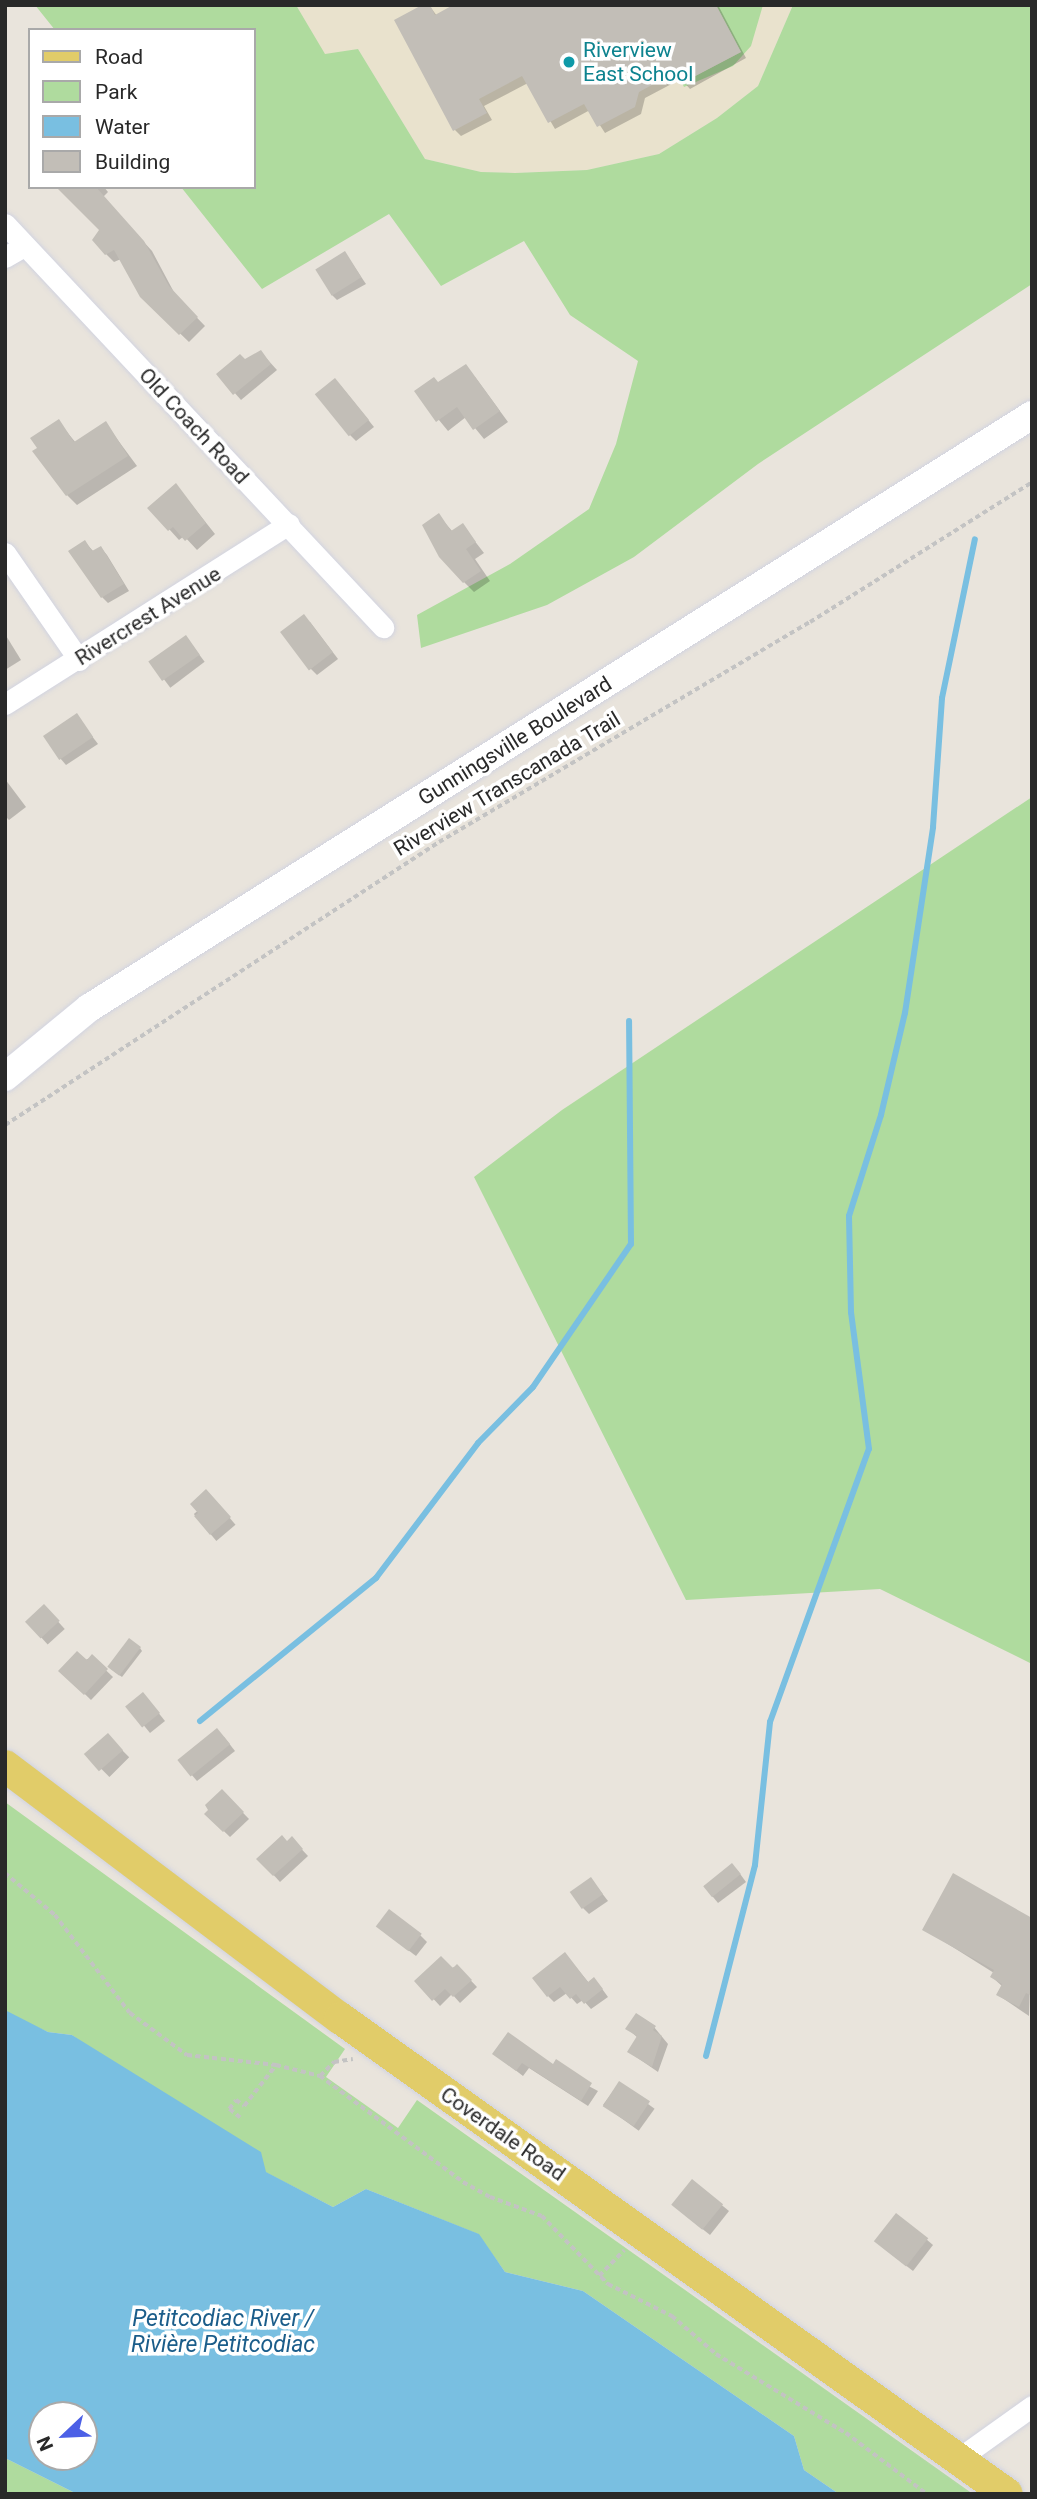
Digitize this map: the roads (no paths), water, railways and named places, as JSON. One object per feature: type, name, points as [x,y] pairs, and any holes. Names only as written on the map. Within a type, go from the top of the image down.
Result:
[{"type":"main road","name":"Gunningsville Boulevard","points":[[5,1077],[89,1007],[1032,415]]},
{"type":"main road","name":"Coverdale Road","points":[[5,1766],[274,1970],[1007,2494]]},
{"type":"street","name":"Old Coach Road","points":[[5,224],[383,627]]},
{"type":"street","points":[[5,257],[24,246]]},
{"type":"street","name":"Rivercrest Avenue","points":[[5,704],[79,660],[289,524]]},
{"type":"street","points":[[5,553],[79,660]]},
{"type":"street","points":[[958,2459],[1032,2406]]},
{"type":"water","name":"Petitcodiac River / Rivière Petitcodiac","points":[[5,2010],[48,2032],[72,2035],[261,2152],[266,2172],[333,2207],[366,2189],[479,2234],[505,2272],[583,2291],[794,2436],[804,2470],[839,2494],[77,2494],[31,2471],[98,2471],[98,2401],[28,2401],[28,2470],[5,2458]]},
{"type":"waterway","points":[[706,2056],[755,1865],[770,1722],[869,1449],[851,1312],[849,1216],[881,1115],[905,1013],[933,827],[942,698],[975,539]]},
{"type":"waterway","points":[[200,1721],[376,1578],[478,1443],[533,1387],[631,1244],[629,1021]]},
{"type":"place","name":"Riverview East School","points":[[569,62]]}]
